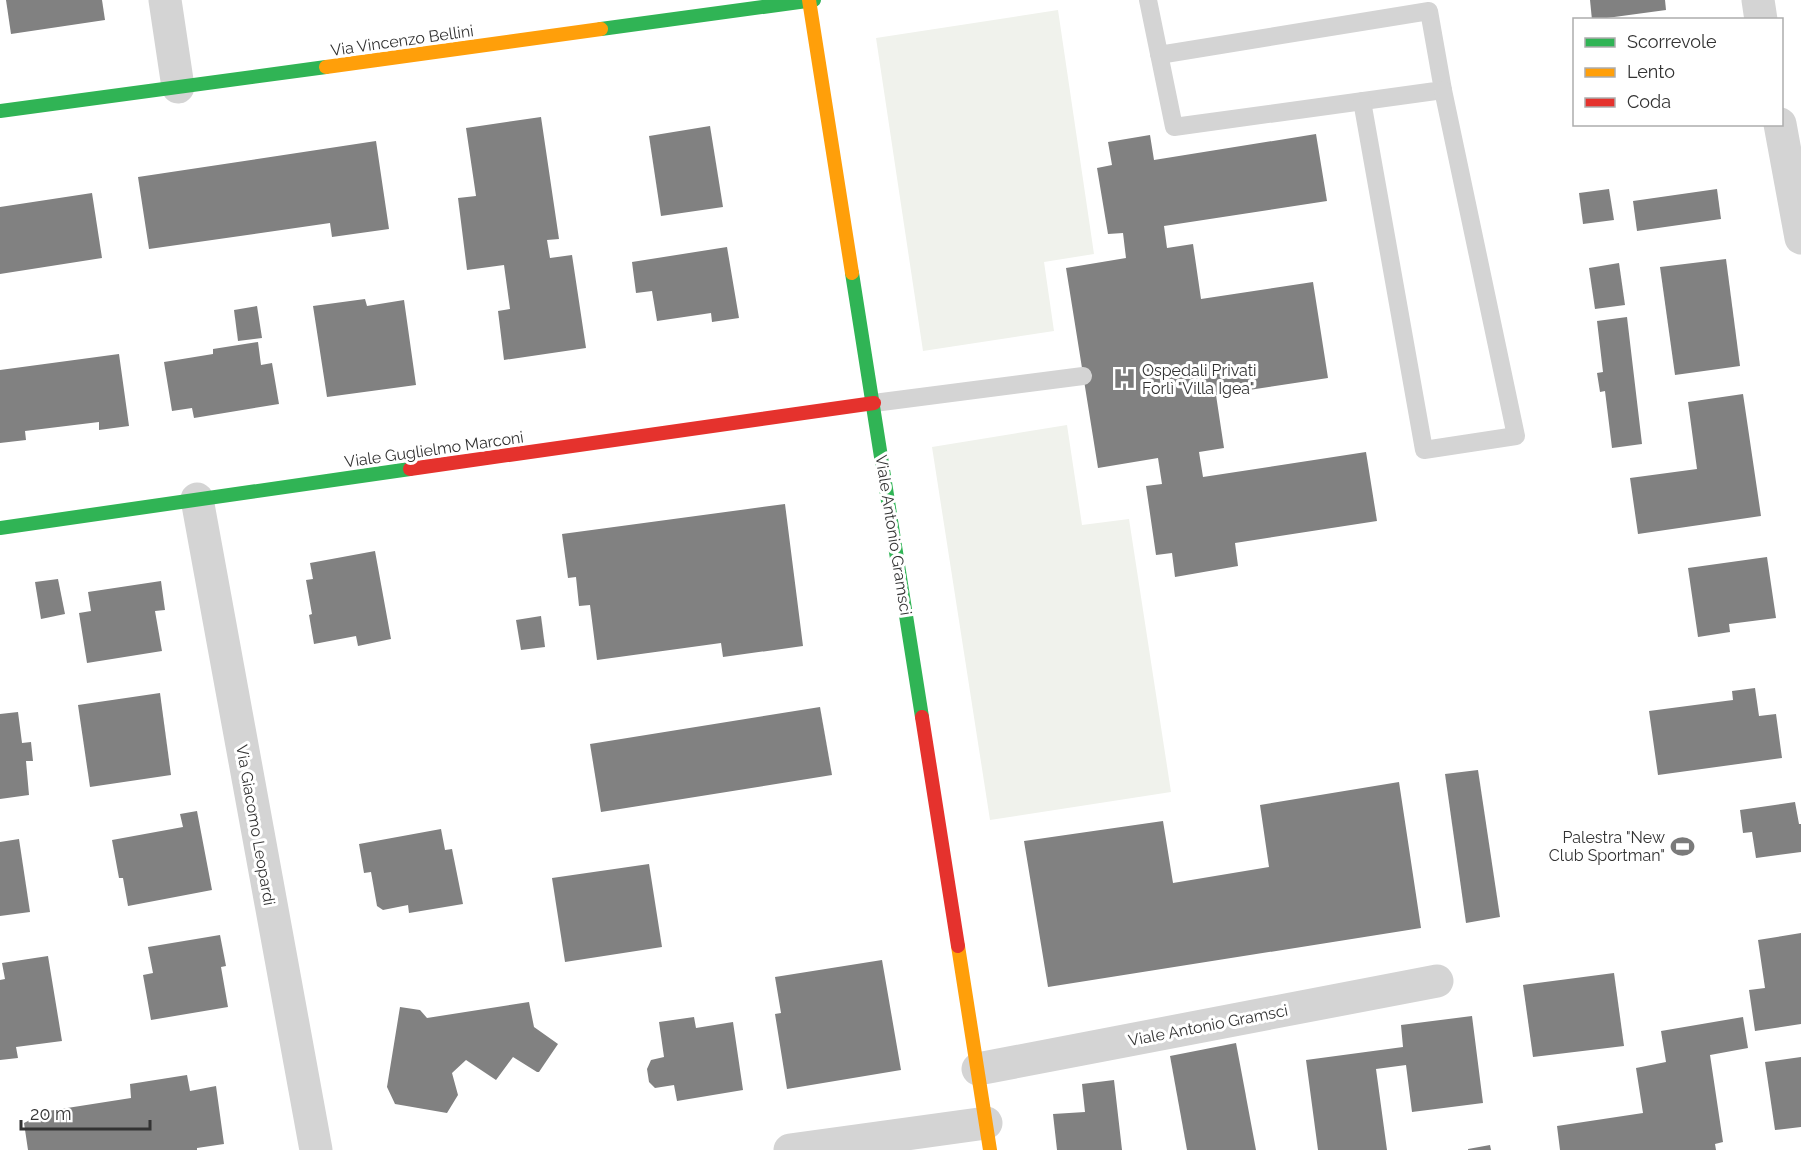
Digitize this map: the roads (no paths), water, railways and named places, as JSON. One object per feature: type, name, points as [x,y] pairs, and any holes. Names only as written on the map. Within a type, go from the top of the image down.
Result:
[{"type":"street","points":[[165,0],[178,87]]},
{"type":"street","name":"Viale Antonio Gramsci","points":[[809,0],[988,1137]]},
{"type":"street","name":"Via Vincenzo Bellini","points":[[0,111],[814,0]]},
{"type":"street","points":[[1758,0],[1761,18]]},
{"type":"street","points":[[1780,126],[1801,237]]},
{"type":"street","name":"Viale Guglielmo Marconi","points":[[0,528],[874,403]]},
{"type":"street","name":"Via Giacomo Leopardi","points":[[197,499],[316,1150]]},
{"type":"street","name":"Viale Antonio Gramsci","points":[[978,1069],[1437,981]]},
{"type":"street","points":[[790,1150],[988,1137]]},
{"type":"lane","points":[[1148,0],[1174,127],[1443,90]]},
{"type":"lane","points":[[1159,55],[1429,11],[1443,90],[1516,436],[1424,450],[1362,101]]},
{"type":"lane","points":[[874,403],[1083,376]]},
{"type":"place","name":"Ospedali Privati Forlì \"Villa Igea\"","points":[[1124,379]]},
{"type":"place","name":"Palestra \"New Club Sportman\"","points":[[1683,846]]}]
